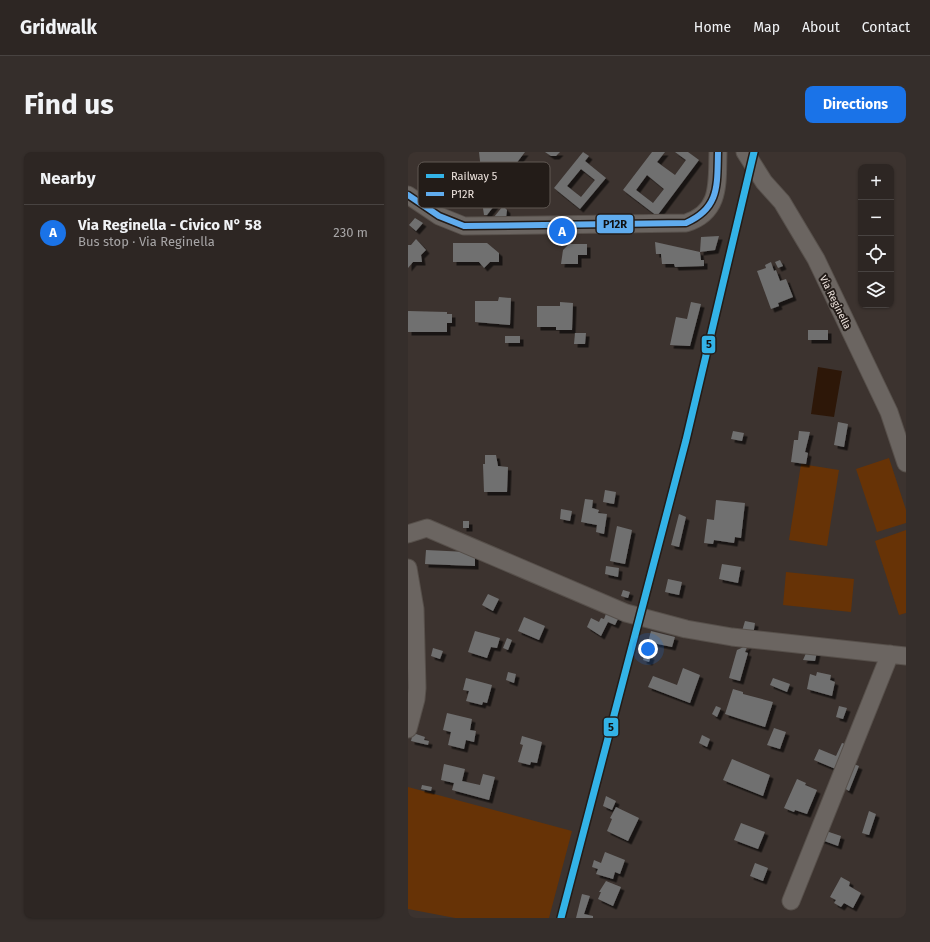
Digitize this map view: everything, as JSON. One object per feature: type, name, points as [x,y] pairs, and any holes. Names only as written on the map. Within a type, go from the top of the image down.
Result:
[{"type":"street","points":[[428,208],[439,216],[464,226],[686,223],[698,220],[708,211],[715,197],[718,152]]},
{"type":"street","name":"Via Reginella","points":[[745,152],[764,182],[782,202],[816,260],[889,412],[906,463]]},
{"type":"street","points":[[408,194],[418,201]]},
{"type":"street","points":[[408,534],[426,528],[626,613],[686,629],[732,637],[898,655],[791,901]]},
{"type":"street","points":[[408,568],[415,609],[414,638],[417,688],[416,699],[408,729]]},
{"type":"shaded area","points":[[818,367],[842,371],[834,417],[811,414]]},
{"type":"shaded area","points":[[889,458],[906,510],[906,523],[877,532],[856,469]]},
{"type":"shaded area","points":[[801,464],[839,470],[827,546],[789,540]]},
{"type":"shaded area","points":[[906,530],[906,613],[899,615],[875,541]]},
{"type":"shaded area","points":[[786,572],[854,579],[851,612],[783,605]]},
{"type":"shaded area","points":[[408,787],[572,831],[549,918],[455,918],[408,909]]},
{"type":"building","points":[[479,152],[525,152],[517,162],[480,162]]},
{"type":"building","points":[[545,152],[560,152],[556,156],[551,156]]},
{"type":"building","points":[[583,152],[589,156],[585,161],[606,178],[580,209],[554,188]],"holes":[[[581,169],[595,180],[581,197],[567,186]]]},
{"type":"building","points":[[652,152],[665,152],[657,162],[675,175],[686,160],[675,152],[688,152],[699,160],[657,216],[623,190]],"holes":[[[647,175],[664,189],[653,203],[636,190]]]},
{"type":"building","points":[[483,208],[492,208],[487,215],[484,215]]},
{"type":"building","points":[[501,208],[505,208],[507,210],[506,218],[494,217]]},
{"type":"building","points":[[415,218],[423,223],[416,231],[409,225]]},
{"type":"building","points":[[719,236],[715,250],[700,252],[701,237]]},
{"type":"building","points":[[416,239],[426,250],[421,255],[422,262],[413,262],[408,268],[408,245],[411,245]]},
{"type":"building","points":[[655,242],[700,252],[701,260],[704,260],[704,266],[675,267],[674,264],[662,264],[661,254],[656,254]]},
{"type":"building","points":[[453,243],[487,243],[499,253],[499,262],[490,262],[484,268],[479,262],[453,262]]},
{"type":"building","points":[[569,244],[587,244],[587,255],[578,255],[578,264],[561,264],[563,250]]},
{"type":"building","points":[[780,260],[783,266],[778,268],[775,262]]},
{"type":"building","points":[[771,262],[780,281],[786,279],[793,297],[778,303],[779,306],[771,309],[757,271],[766,268],[765,265]]},
{"type":"building","points":[[499,297],[511,298],[510,325],[475,322],[475,301],[498,301]]},
{"type":"building","points":[[560,302],[573,303],[572,330],[556,330],[556,327],[537,327],[537,306],[560,306]]},
{"type":"building","points":[[691,302],[701,304],[690,346],[670,345],[676,317],[687,319]]},
{"type":"building","points":[[408,311],[447,312],[447,314],[452,314],[452,323],[447,323],[447,332],[408,332]]},
{"type":"building","points":[[808,330],[828,330],[828,340],[808,340]]},
{"type":"building","points":[[575,333],[586,333],[585,344],[574,344]]},
{"type":"building","points":[[505,336],[520,336],[520,343],[505,343]]},
{"type":"building","points":[[838,422],[848,424],[844,447],[834,445]]},
{"type":"building","points":[[733,431],[744,433],[742,441],[731,439]]},
{"type":"building","points":[[799,431],[810,432],[805,452],[808,453],[806,464],[791,462],[794,440],[798,440]]},
{"type":"building","points":[[485,455],[496,455],[498,466],[508,467],[507,492],[484,492],[483,464],[485,464]]},
{"type":"building","points":[[605,490],[616,492],[614,504],[603,502]]},
{"type":"building","points":[[585,499],[593,500],[592,508],[599,510],[598,513],[607,514],[604,534],[596,532],[597,525],[581,522]]},
{"type":"building","points":[[716,500],[745,503],[741,538],[735,537],[734,543],[714,540],[713,544],[704,543],[707,519],[714,520]]},
{"type":"building","points":[[561,509],[572,511],[570,521],[560,519]]},
{"type":"building","points":[[679,514],[686,517],[679,547],[671,545]]},
{"type":"building","points":[[463,521],[469,521],[469,528],[463,528]]},
{"type":"building","points":[[617,526],[632,530],[625,564],[610,561]]},
{"type":"building","points":[[426,550],[467,552],[475,555],[475,566],[425,564]]},
{"type":"building","points":[[722,564],[741,567],[738,583],[719,579]]},
{"type":"building","points":[[606,566],[619,568],[618,577],[605,574]]},
{"type":"building","points":[[668,579],[682,582],[679,595],[665,592]]},
{"type":"building","points":[[623,590],[630,592],[628,598],[621,596]]},
{"type":"building","points":[[488,594],[499,599],[493,611],[482,605]]},
{"type":"building","points":[[607,611],[619,617],[615,625],[608,622],[601,636],[587,627],[591,618],[599,622],[601,618],[604,619]]},
{"type":"building","points":[[524,617],[545,626],[539,640],[518,631]]},
{"type":"building","points":[[745,621],[755,623],[753,635],[742,631]]},
{"type":"building","points":[[475,631],[500,638],[497,648],[491,647],[487,658],[468,652]]},
{"type":"building","points":[[651,631],[675,637],[672,647],[648,642]]},
{"type":"building","points":[[507,638],[512,640],[508,650],[503,648]]},
{"type":"building","points":[[748,645],[745,652],[748,653],[740,681],[729,678],[737,650]]},
{"type":"building","points":[[433,648],[443,651],[440,659],[431,656]]},
{"type":"building","points":[[807,651],[817,652],[815,661],[803,660]]},
{"type":"building","points":[[645,654],[651,656],[649,662],[643,660]]},
{"type":"building","points":[[683,668],[700,675],[690,703],[648,687],[653,676],[677,685]]},
{"type":"building","points":[[508,672],[516,674],[514,683],[506,680]]},
{"type":"building","points":[[817,672],[831,675],[830,680],[835,682],[832,696],[807,689],[810,674],[816,676]]},
{"type":"building","points":[[466,678],[492,685],[487,703],[483,702],[482,705],[466,701],[469,691],[463,690]]},
{"type":"building","points":[[773,678],[790,684],[787,692],[770,685]]},
{"type":"building","points":[[733,689],[743,692],[743,694],[773,702],[765,727],[725,714]]},
{"type":"building","points":[[716,706],[721,708],[717,717],[712,714]]},
{"type":"building","points":[[839,706],[847,708],[843,719],[836,717]]},
{"type":"building","points":[[447,713],[472,719],[470,730],[476,731],[474,742],[466,740],[464,749],[448,745],[451,732],[443,730]]},
{"type":"building","points":[[774,728],[786,732],[780,749],[767,745]]},
{"type":"building","points":[[413,733],[425,737],[424,740],[429,741],[428,745],[411,741]]},
{"type":"building","points":[[702,735],[710,739],[707,747],[699,743]]},
{"type":"building","points":[[522,736],[542,742],[537,763],[531,762],[530,765],[518,762],[523,745],[520,744]]},
{"type":"building","points":[[842,743],[849,745],[838,770],[814,760],[819,749],[836,756]]},
{"type":"building","points":[[732,759],[770,775],[763,796],[723,780]]},
{"type":"building","points":[[851,763],[859,766],[849,791],[844,788]]},
{"type":"building","points":[[444,764],[465,769],[462,781],[480,785],[483,774],[495,777],[489,800],[452,790],[454,783],[441,780]]},
{"type":"building","points":[[797,779],[806,783],[805,785],[817,790],[807,814],[795,810],[794,812],[784,808]]},
{"type":"building","points":[[422,785],[432,787],[431,791],[421,789]]},
{"type":"building","points":[[606,796],[616,801],[612,810],[603,806]]},
{"type":"building","points":[[616,807],[639,818],[628,841],[607,831],[612,819],[610,818]]},
{"type":"building","points":[[869,811],[876,814],[869,835],[862,833]]},
{"type":"building","points":[[741,823],[765,832],[758,849],[734,840]]},
{"type":"building","points":[[823,830],[841,836],[838,846],[819,839]]},
{"type":"building","points":[[605,852],[625,860],[620,874],[615,872],[613,879],[596,874],[598,869],[592,867],[594,860],[601,863]]},
{"type":"building","points":[[755,863],[768,868],[763,881],[750,876]]},
{"type":"building","points":[[841,877],[850,882],[849,886],[861,893],[853,908],[844,903],[841,907],[834,903],[836,900],[830,897]]},
{"type":"building","points":[[606,881],[621,887],[613,906],[598,899],[601,892],[599,892]]},
{"type":"building","points":[[582,894],[590,896],[584,914],[593,916],[593,918],[576,918]]},
{"type":"rail line","name":"5","points":[[561,918],[686,440],[754,152]]},
{"type":"transit line","name":"P12R","points":[[427,208],[439,216],[464,226],[686,223],[697,217],[711,203],[716,185],[718,152]]},
{"type":"transit line","name":"P12R","points":[[408,195],[418,202]]},
{"type":"place","name":"Via Reginella - Civico N° 58","points":[[562,231]]}]
